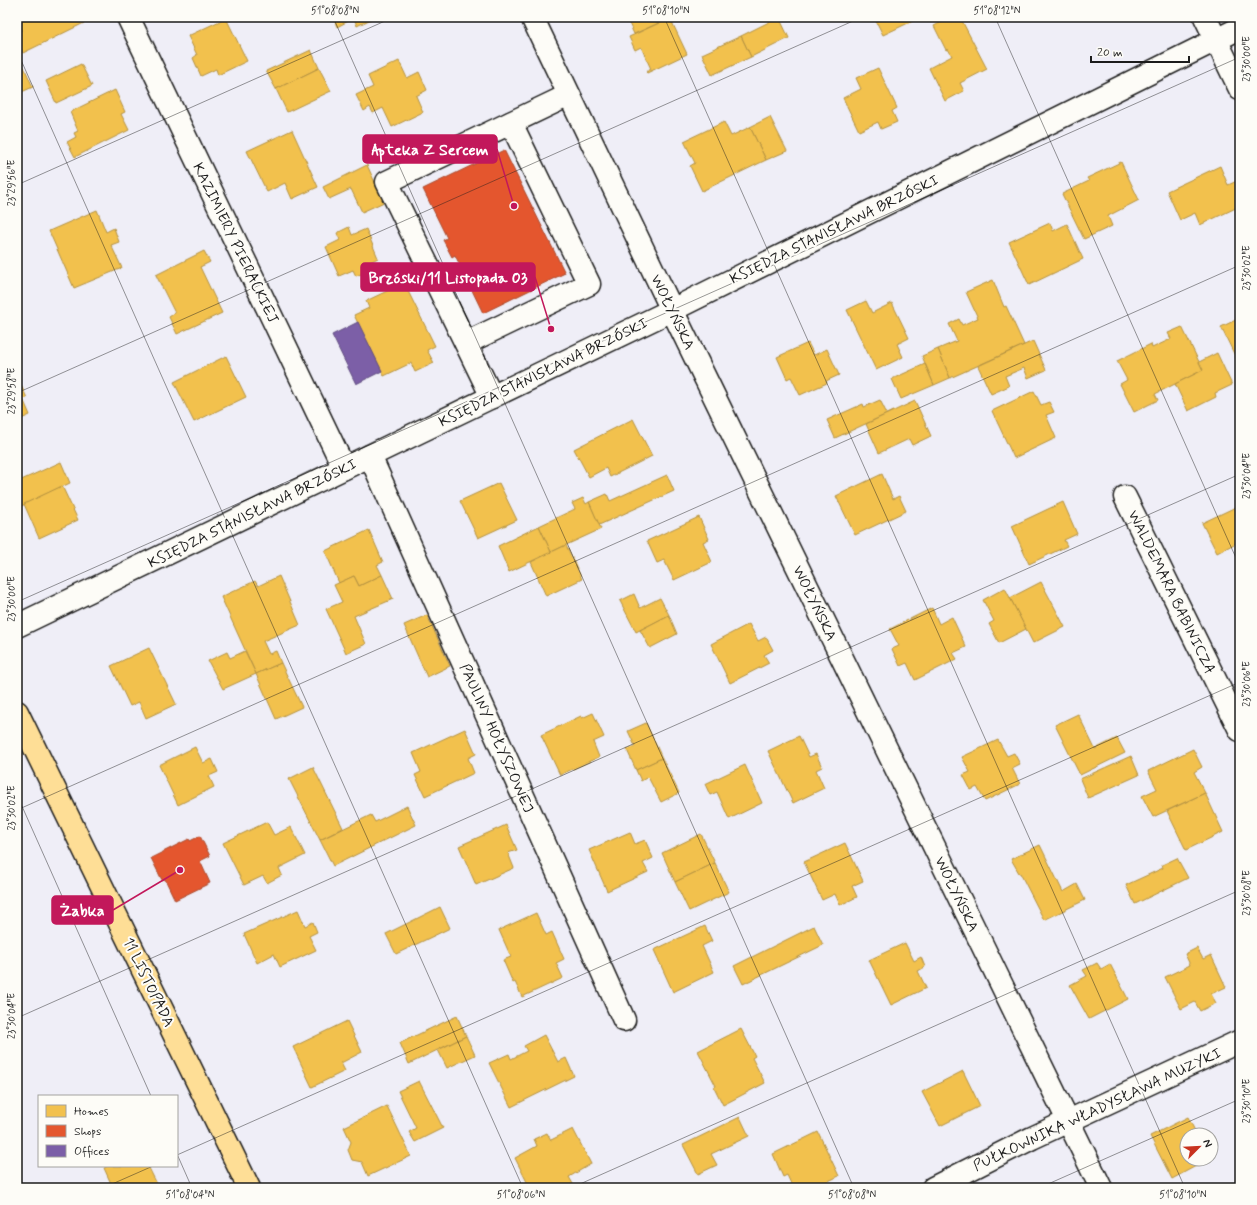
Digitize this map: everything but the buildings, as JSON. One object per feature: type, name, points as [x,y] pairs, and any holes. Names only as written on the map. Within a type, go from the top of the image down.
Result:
[{"type":"main road","name":"11 LISTOPADA","points":[[17,712],[249,1188]]},
{"type":"street","name":"KAZIMIERY PIERACKIEJ","points":[[128,17],[344,468]]},
{"type":"street","name":"WOŁYŃSKA","points":[[532,17],[672,310],[1101,1188]]},
{"type":"street","points":[[1205,17],[1240,89]]},
{"type":"street","name":"KSIĘDZA STANISŁAWA BRZÓSKI","points":[[17,626],[672,310],[1240,28]]},
{"type":"street","points":[[492,397],[387,182],[569,95]]},
{"type":"street","points":[[466,343],[589,284],[511,123]]},
{"type":"street","name":"PAULINY HOŁYSZOWEJ","points":[[370,456],[624,1020]]},
{"type":"street","name":"WALDEMARA BABINICZA","points":[[1125,497],[1240,730]]},
{"type":"street","name":"PUŁKOWNIKA WŁADYSŁAWA MUZYKI","points":[[933,1188],[1068,1121],[1240,1041]]},
{"type":"place","name":"Apteka Z Sercem","points":[[514,206]]},
{"type":"place","name":"Brzóski/11 Listopada 03","points":[[551,329]]},
{"type":"place","name":"Żabka","points":[[180,870]]}]
